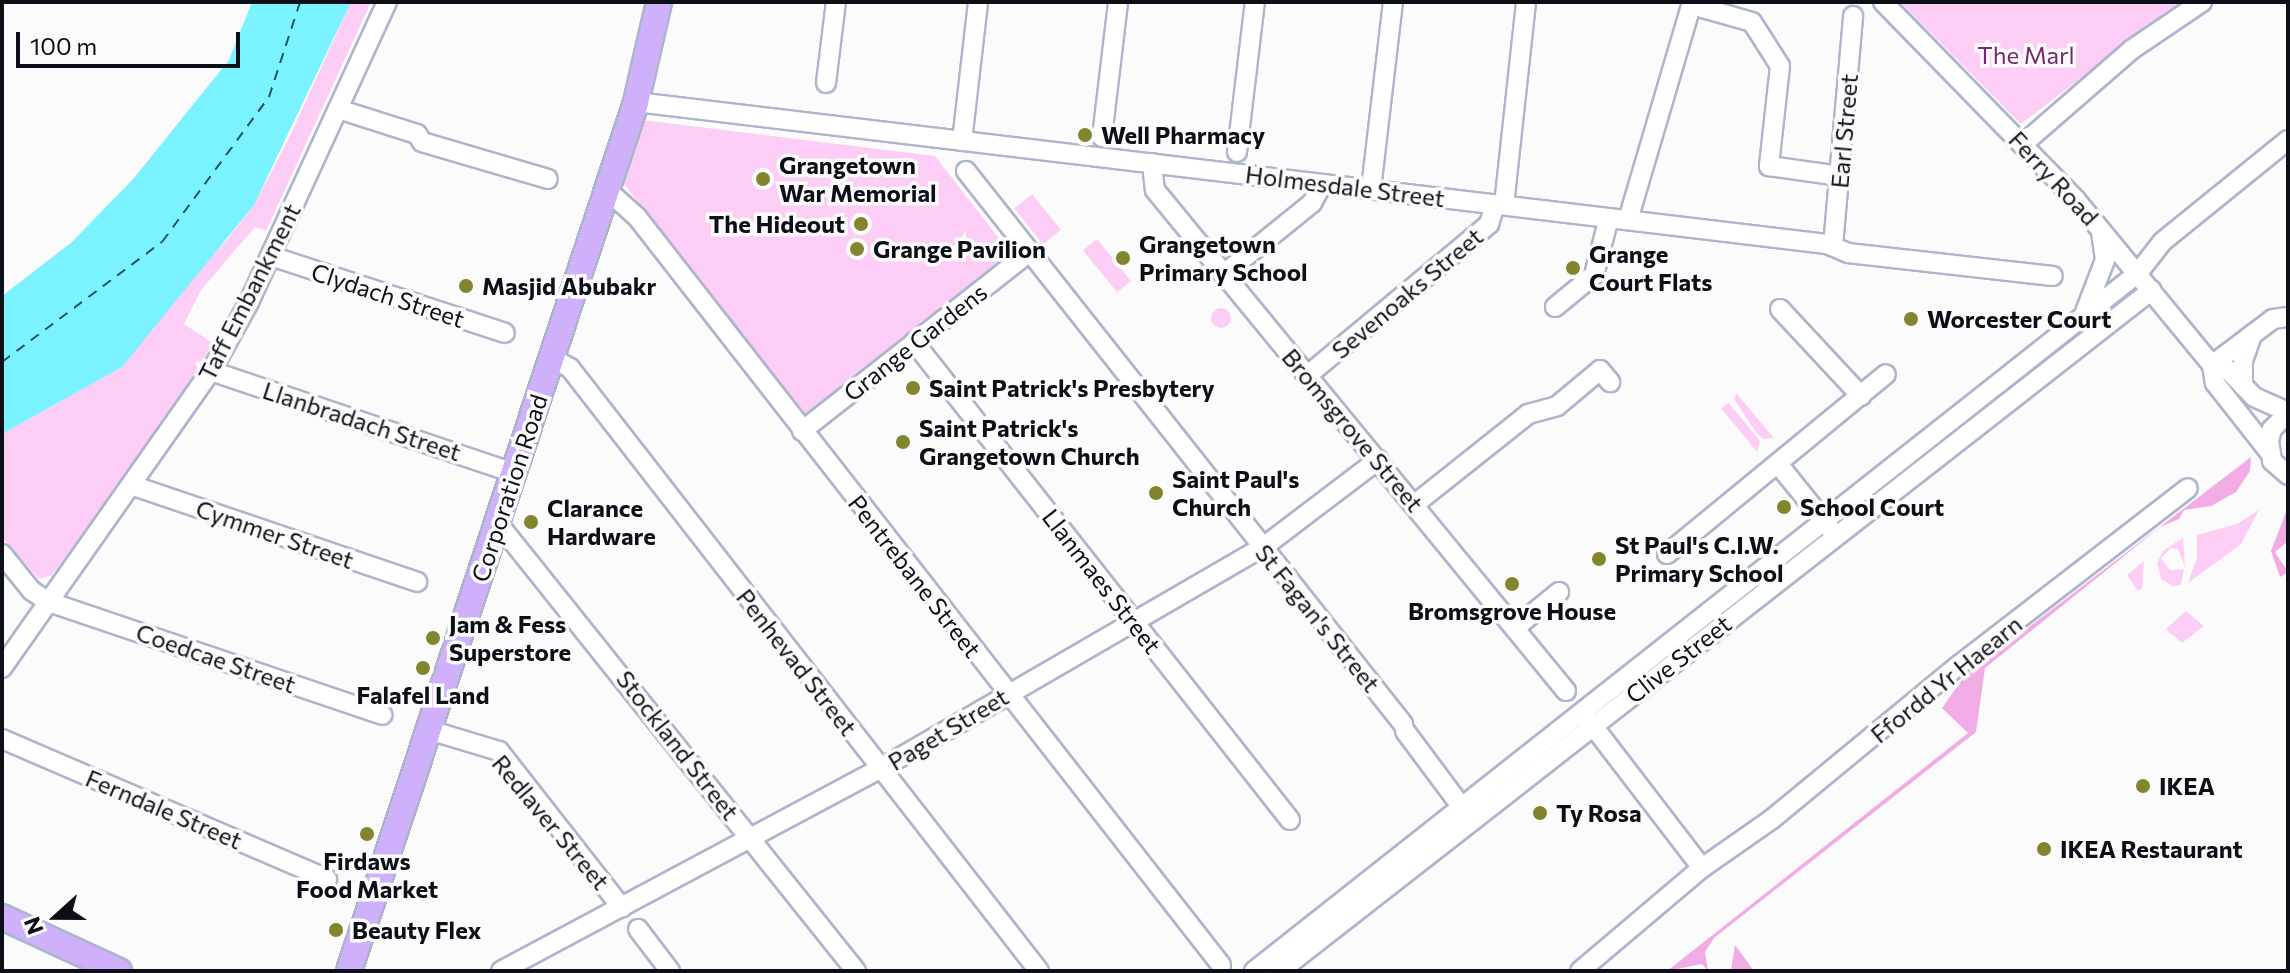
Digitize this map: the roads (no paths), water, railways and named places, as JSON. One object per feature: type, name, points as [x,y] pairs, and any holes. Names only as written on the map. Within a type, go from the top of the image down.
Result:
[{"type":"main road","name":"Corporation Road","points":[[349,971],[636,102],[659,2]]},
{"type":"main road","points":[[2,917],[119,971]]},
{"type":"street","name":"Taff Embankment","points":[[2,668],[134,486],[211,371],[271,256],[387,2]]},
{"type":"street","points":[[826,83],[836,2]]},
{"type":"street","points":[[962,141],[978,2]]},
{"type":"street","points":[[1102,137],[1118,2]]},
{"type":"street","points":[[1237,152],[1255,2]]},
{"type":"street","points":[[1371,189],[1393,2]]},
{"type":"street","points":[[1499,205],[1526,2]]},
{"type":"street","name":"Ferry Road","points":[[1883,2],[2023,144],[2138,273],[2212,365],[2215,383],[2288,475]]},
{"type":"street","points":[[2023,144],[2131,50],[2202,2]]},
{"type":"street","points":[[1555,307],[1594,275],[1618,219],[1692,4],[1752,22],[1780,66],[1769,166],[1840,176]]},
{"type":"street","name":"Earl Street","points":[[1833,246],[1853,16]]},
{"type":"street","name":"Holmesdale Street","points":[[636,102],[1618,219],[1833,246],[1848,253],[2053,276]]},
{"type":"street","points":[[338,109],[417,134],[436,147],[519,174],[525,170],[548,179]]},
{"type":"street","name":"Clive Street","points":[[1830,529],[2138,273],[2162,242],[2288,140]]},
{"type":"street","name":"Bromsgrove Street","points":[[1152,163],[1155,190],[1566,691]]},
{"type":"street","name":"St Fagan's Street","points":[[966,171],[1404,727],[1461,806]]},
{"type":"street","points":[[1224,274],[1312,203],[1322,184]]},
{"type":"street","name":"Pentrebane Street","points":[[607,190],[621,198],[1221,965]]},
{"type":"street","name":"Sevenoaks Street","points":[[1308,375],[1489,224],[1499,205]]},
{"type":"street","points":[[2085,315],[2105,260],[2101,230]]},
{"type":"street","name":"Grange Gardens","points":[[802,431],[1028,253]]},
{"type":"street","name":"Clydach Street","points":[[271,256],[505,333]]},
{"type":"street","name":"Clive Street","points":[[1280,971],[1588,719],[1830,529],[2152,290]]},
{"type":"street","points":[[1780,309],[1861,396]]},
{"type":"street","points":[[2212,365],[2273,319],[2288,317]]},
{"type":"street","points":[[2243,386],[2243,361],[2252,335]]},
{"type":"street","name":"Llanmaes Street","points":[[914,342],[1290,820]]},
{"type":"street","name":"Penhevad Street","points":[[552,358],[570,368],[1039,971]]},
{"type":"street","name":"Ferry Road","points":[[2212,365],[2228,370],[2261,401],[2288,412],[2272,429],[2270,453]]},
{"type":"street","points":[[1415,504],[1528,414],[1557,406],[1600,370],[1610,382]]},
{"type":"street","name":"Llanbradach Street","points":[[211,371],[514,473]]},
{"type":"street","points":[[1667,554],[1886,374]]},
{"type":"street","name":"Paget Street","points":[[501,971],[880,769],[1132,620],[1262,548],[1378,460]]},
{"type":"street","points":[[1778,464],[1830,529]]},
{"type":"street","name":"Cymmer Street","points":[[134,486],[417,582]]},
{"type":"street","name":"Ffordd Yr Haearn","points":[[1580,971],[1702,868],[1772,819],[1959,665],[2188,488]]},
{"type":"street","name":"Stockland Street","points":[[497,522],[856,971]]},
{"type":"street","points":[[2,554],[32,591],[49,602]]},
{"type":"street","points":[[1515,628],[1559,592]]},
{"type":"street","name":"Coedcae Street","points":[[49,602],[382,715]]},
{"type":"street","points":[[1588,719],[1702,868]]},
{"type":"street","name":"Clive Street","points":[[1254,971],[1461,806],[1588,719]]},
{"type":"street","name":"Redlaver Street","points":[[429,730],[499,751],[622,908]]},
{"type":"street","name":"Ferndale Street","points":[[2,739],[327,879]]},
{"type":"street","points":[[638,929],[670,971]]},
{"type":"water","points":[[252,2],[351,2],[254,205],[122,367],[2,434],[2,296],[72,242],[134,178],[229,60]]},
{"type":"place","name":"Well Pharmacy","points":[[1085,135]]},
{"type":"place","name":"Grangetown War Memorial","points":[[763,179]]},
{"type":"place","name":"The Hideout","points":[[861,224]]},
{"type":"place","name":"Grange Pavilion","points":[[857,249]]},
{"type":"place","name":"Grangetown Primary School","points":[[1123,258]]},
{"type":"place","name":"Grange Court Flats","points":[[1573,268]]},
{"type":"place","name":"Masjid Abubakr","points":[[466,286]]},
{"type":"place","name":"Worcester Court","points":[[1911,319]]},
{"type":"place","name":"Saint Patrick's Presbytery","points":[[913,388]]},
{"type":"place","name":"Saint Patrick's Grangetown Church","points":[[903,442]]},
{"type":"place","name":"Saint Paul's Church","points":[[1156,493]]},
{"type":"place","name":"School Court","points":[[1784,507]]},
{"type":"place","name":"Clarance Hardware","points":[[531,522]]},
{"type":"place","name":"St Paul's C.I.W. Primary School","points":[[1599,559]]},
{"type":"place","name":"Bromsgrove House","points":[[1512,584]]},
{"type":"place","name":"Jam & Fess Superstore","points":[[433,638]]},
{"type":"place","name":"Falafel Land","points":[[423,668]]},
{"type":"place","name":"IKEA","points":[[2143,786]]},
{"type":"place","name":"Ty Rosa","points":[[1540,813]]},
{"type":"place","name":"Firdaws Food Market","points":[[367,834]]},
{"type":"place","name":"IKEA Restaurant","points":[[2044,849]]},
{"type":"place","name":"Beauty Flex","points":[[336,930]]},
{"type":"park label","name":"The Marl","points":[[2026,55]]}]
